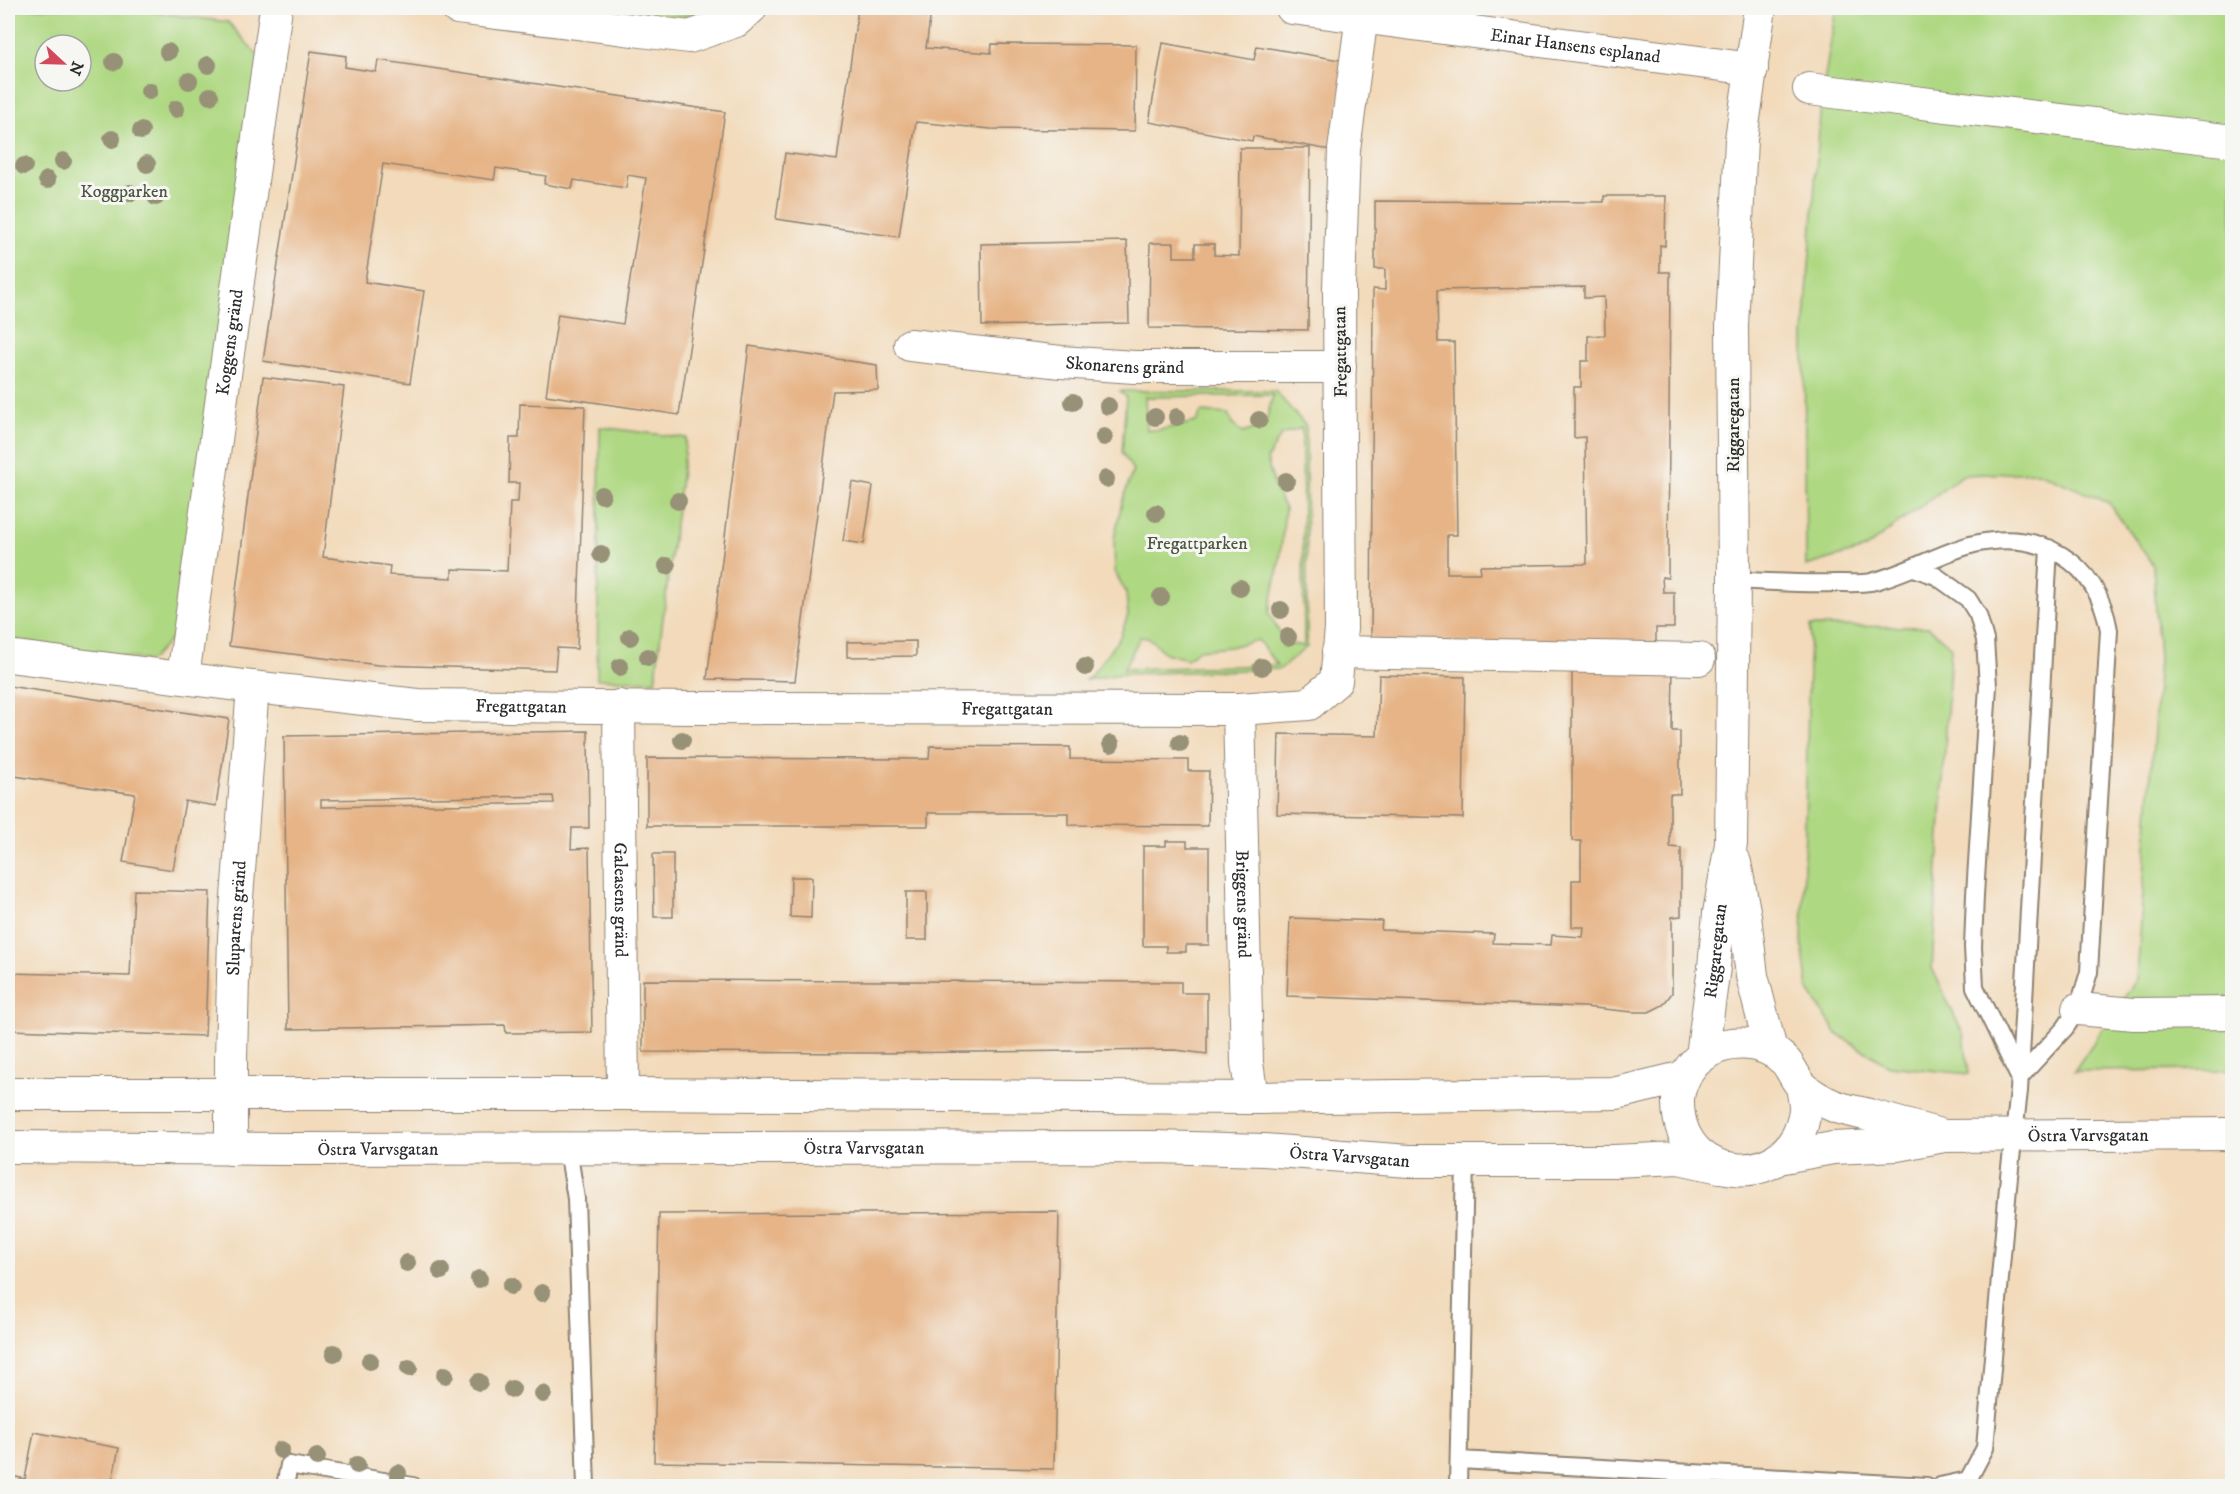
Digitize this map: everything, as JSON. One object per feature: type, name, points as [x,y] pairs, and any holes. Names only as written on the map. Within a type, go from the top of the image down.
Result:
[{"type":"street","name":"Koggens gränd","points":[[183,677],[276,8]]},
{"type":"street","points":[[457,8],[689,37],[736,21],[751,8]]},
{"type":"street","name":"Einar Hansens esplanad","points":[[1293,8],[1361,12],[1752,69]]},
{"type":"street","name":"Riggaregatan","points":[[1693,1067],[1714,967],[1719,913],[1731,844],[1734,580],[1732,326],[1742,139],[1760,8]]},
{"type":"street","name":"Fregattgatan","points":[[8,656],[418,705],[1239,709],[1309,704],[1336,681],[1341,629],[1339,287],[1344,150],[1361,12]]},
{"type":"street","points":[[1809,89],[2232,141]]},
{"type":"street","name":"Skonarens gränd","points":[[910,345],[1061,362],[1134,367],[1340,367]]},
{"type":"street","points":[[1338,652],[1699,659]]},
{"type":"street","name":"Sluparens gränd","points":[[231,1149],[234,937],[253,687]]},
{"type":"street","name":"Galeasens gränd","points":[[619,706],[623,1094]]},
{"type":"street","name":"Briggens gränd","points":[[1239,709],[1247,1063],[1252,1098]]},
{"type":"street","name":"Riggaregatan","points":[[1731,844],[1745,916],[1752,976],[1771,1050]]},
{"type":"street","points":[[2078,1010],[2134,1014],[2232,1013]]},
{"type":"street","points":[[1732,1043],[1759,1045],[1771,1050],[1792,1069],[1802,1086],[1805,1106],[1802,1126],[1792,1144],[1778,1158],[1760,1168],[1740,1171],[1720,1167],[1701,1156],[1686,1140],[1678,1120],[1677,1098],[1693,1067],[1715,1048],[1732,1043]]},
{"type":"street","points":[[8,1094],[623,1094],[1252,1098],[1617,1093],[1693,1067]]},
{"type":"street","name":"Östra Varvsgatan","points":[[1802,1086],[1833,1105],[1944,1136]]},
{"type":"street","name":"Östra Varvsgatan","points":[[1778,1158],[1833,1148],[1897,1145],[1944,1136],[2232,1134]]},
{"type":"street","name":"Östra Varvsgatan","points":[[8,1147],[231,1149],[1155,1148],[1264,1150],[1409,1161],[1679,1158],[1720,1167]]},
{"type":"lane","points":[[1734,580],[1801,584],[1869,582],[1914,568],[1975,544],[2021,541],[2049,548],[2066,556],[2079,567],[2106,612],[2109,630],[2089,972],[2078,1010],[2065,1028],[2019,1078]]},
{"type":"lane","points":[[1940,1486],[1968,1480],[1985,1448],[2019,1078],[2049,548]]},
{"type":"lane","points":[[1914,568],[1952,585],[1968,599],[1978,615],[1985,640],[1988,686],[1975,895],[1973,947],[1975,987],[2019,1078]]},
{"type":"lane","points":[[568,1149],[576,1199],[586,1486]]},
{"type":"lane","points":[[1458,1486],[1465,1161]]},
{"type":"lane","points":[[1459,1460],[1927,1486]]},
{"type":"lane","points":[[285,1486],[289,1465],[414,1486]]},
{"type":"green space","name":"Koggparken","points":[[13,8],[122,8],[228,22],[260,58],[182,628],[150,661],[8,639],[8,14]]},
{"type":"green space","points":[[562,8],[708,8],[708,11],[672,18],[653,18],[617,16]]},
{"type":"green space","points":[[1836,8],[2232,8],[2232,1070],[2074,1071],[2137,979],[2159,658],[2153,565],[2109,503],[2038,472],[1963,475],[1864,549],[1806,566],[1804,335],[1821,102]]},
{"type":"green space","name":"Fregattparken","points":[[1120,391],[1275,391],[1306,426],[1307,647],[1280,669],[1121,674],[1084,680],[1091,676],[1120,637],[1128,615],[1126,592],[1115,572],[1114,539],[1122,502],[1133,470],[1122,453],[1126,397]],"holes":[[[1273,395],[1265,425],[1243,433],[1232,424],[1228,414],[1201,412],[1196,422],[1159,430],[1147,430],[1145,397]],[[1302,428],[1304,646],[1285,643],[1269,613],[1280,559],[1285,509],[1275,489],[1267,459],[1281,435]],[[1140,637],[1148,637],[1165,653],[1187,659],[1198,650],[1229,647],[1258,640],[1277,665],[1124,669]]]},
{"type":"green space","points":[[600,427],[686,438],[655,681],[597,679]]},
{"type":"green space","points":[[1810,626],[1929,627],[1951,647],[1932,968],[1964,1036],[1969,1074],[1889,1066],[1837,1034],[1808,989],[1802,945]]},
{"type":"building","points":[[858,8],[896,8],[931,12],[926,48],[991,53],[992,44],[1136,45],[1135,131],[991,129],[916,122],[899,237],[776,219],[785,153],[837,160]]},
{"type":"building","points":[[1163,43],[1254,60],[1257,46],[1346,61],[1330,150],[1253,136],[1252,141],[1149,122]]},
{"type":"building","points":[[311,51],[346,56],[345,67],[376,72],[378,60],[725,112],[679,415],[546,395],[558,314],[623,324],[646,178],[628,175],[626,188],[574,180],[572,189],[544,184],[546,176],[496,168],[494,180],[383,164],[365,282],[424,291],[410,383],[263,361]]},
{"type":"building","points":[[1240,148],[1310,148],[1308,330],[1149,328],[1150,243],[1174,243],[1174,257],[1195,257],[1195,244],[1214,244],[1214,255],[1239,256]]},
{"type":"building","points":[[1604,196],[1666,196],[1665,246],[1660,245],[1660,272],[1670,272],[1668,578],[1662,577],[1663,592],[1674,592],[1674,628],[1656,628],[1656,644],[1371,643],[1373,289],[1385,290],[1385,269],[1375,269],[1375,201],[1604,202]],"holes":[[[1584,287],[1584,298],[1604,297],[1605,335],[1588,336],[1588,361],[1581,361],[1581,387],[1574,387],[1574,438],[1585,437],[1587,564],[1480,566],[1481,573],[1447,573],[1447,535],[1457,535],[1454,342],[1438,342],[1437,290]]]},
{"type":"building","points":[[1127,241],[1129,323],[982,326],[981,244]]},
{"type":"building","points":[[749,346],[877,365],[878,390],[833,391],[795,681],[707,679]]},
{"type":"building","points":[[263,377],[344,387],[323,557],[390,566],[389,575],[452,578],[452,569],[507,571],[510,502],[518,502],[519,483],[509,483],[510,438],[519,438],[520,404],[585,406],[577,649],[557,648],[555,670],[378,665],[229,646]]},
{"type":"building","points":[[852,482],[873,486],[864,544],[843,541]]},
{"type":"building","points":[[916,641],[916,656],[847,657],[847,642]]},
{"type":"building","points":[[1572,667],[1673,667],[1672,731],[1680,731],[1680,794],[1670,794],[1670,847],[1681,848],[1681,916],[1672,917],[1672,993],[1663,1005],[1649,1012],[1633,1012],[1584,1007],[1287,996],[1290,918],[1382,921],[1381,930],[1494,934],[1493,943],[1551,945],[1552,935],[1583,937],[1584,927],[1572,927],[1572,880],[1581,880],[1581,841],[1572,841]]},
{"type":"building","points":[[1379,675],[1465,677],[1463,818],[1277,814],[1279,734],[1377,736]]},
{"type":"building","points":[[8,686],[229,719],[216,806],[185,801],[173,870],[123,862],[135,794],[8,775]]},
{"type":"building","points":[[588,731],[589,828],[572,828],[571,849],[589,848],[592,1032],[506,1033],[505,1025],[288,1029],[284,736]],"holes":[[[553,796],[554,803],[321,807],[321,800]]]},
{"type":"building","points":[[930,746],[1070,747],[1070,759],[1188,760],[1188,771],[1209,771],[1208,826],[1068,825],[1068,813],[928,813],[928,826],[647,826],[647,758],[929,759]]},
{"type":"building","points":[[1166,841],[1187,841],[1187,847],[1209,847],[1209,945],[1186,945],[1186,952],[1166,952],[1166,946],[1143,946],[1143,846],[1166,846]]},
{"type":"building","points":[[653,854],[673,854],[673,917],[654,917]]},
{"type":"building","points":[[791,877],[812,877],[811,918],[790,917]]},
{"type":"building","points":[[134,890],[210,892],[205,1036],[8,1030],[8,973],[130,976]]},
{"type":"building","points":[[906,892],[927,892],[927,940],[906,940]]},
{"type":"building","points":[[643,980],[1181,982],[1181,993],[1207,993],[1207,1054],[1175,1050],[874,1053],[643,1052]]},
{"type":"building","points":[[1059,1212],[1054,1469],[654,1462],[659,1214]]},
{"type":"building","points":[[34,1432],[119,1448],[111,1486],[8,1486],[8,1475],[25,1479]]}]
